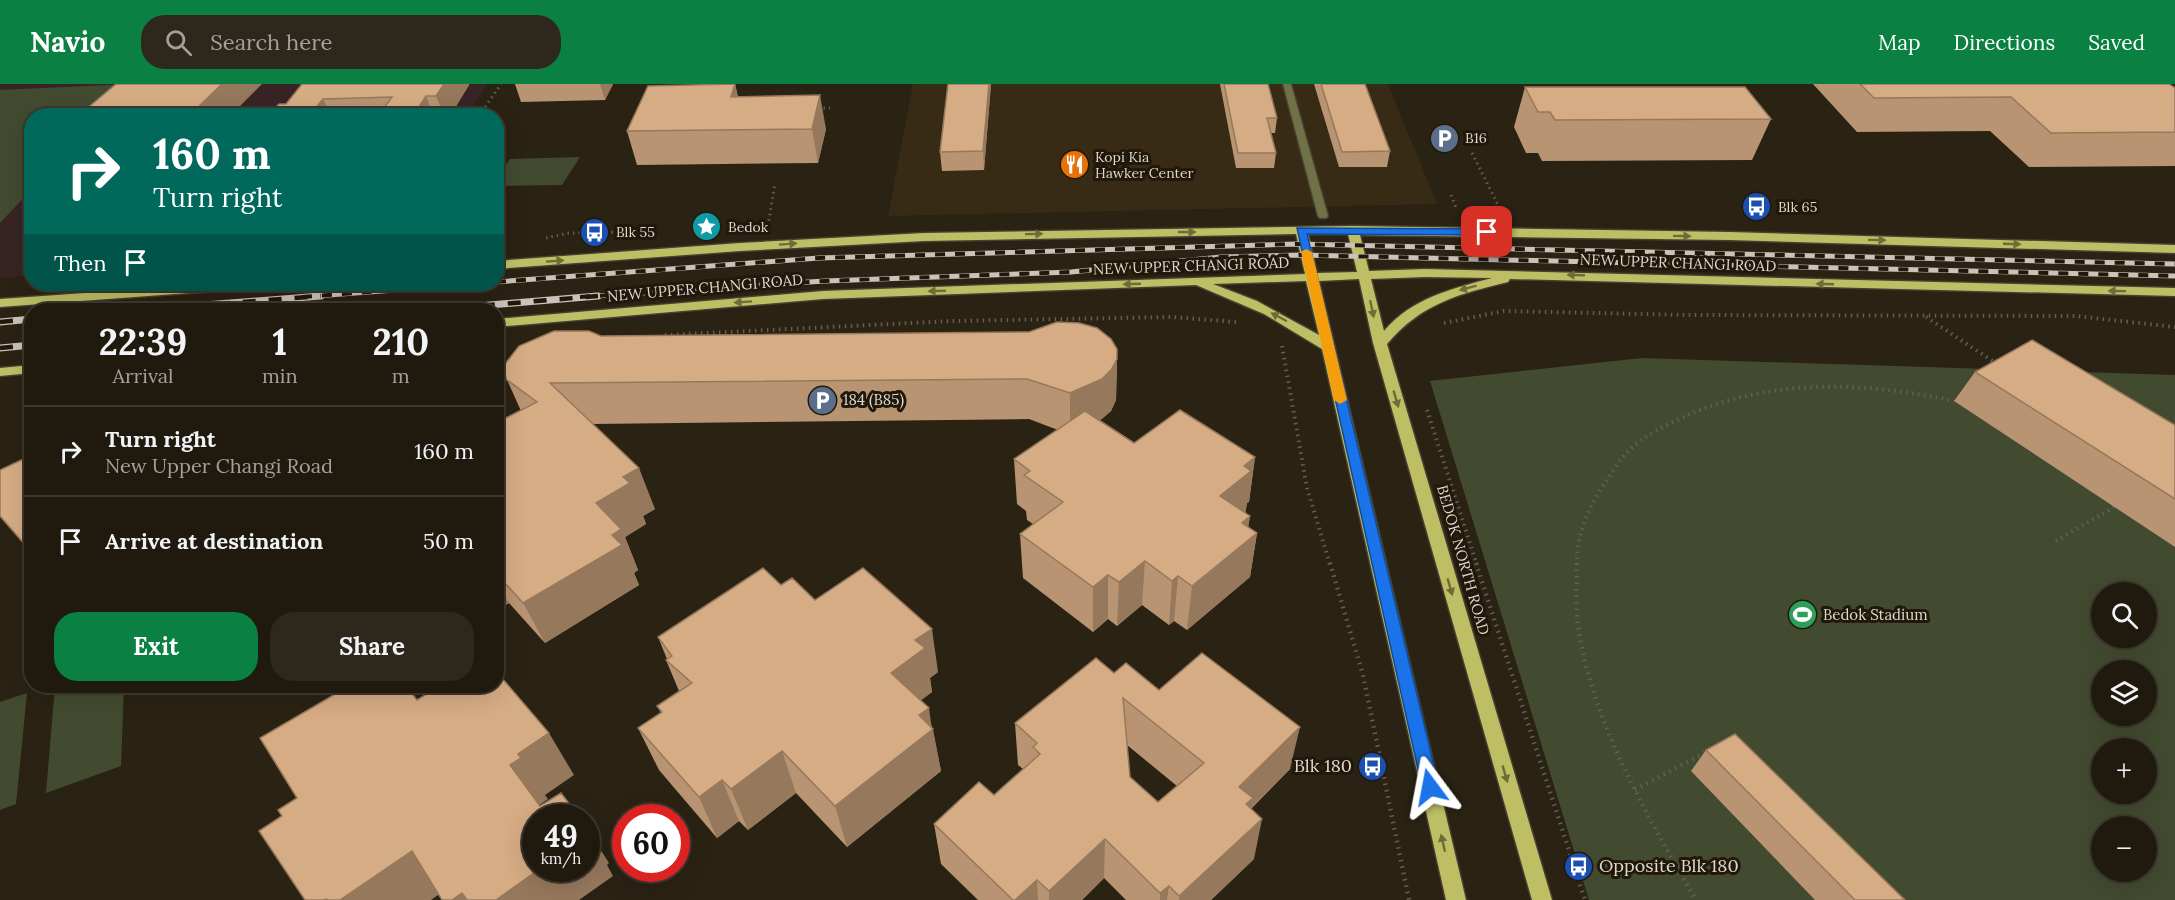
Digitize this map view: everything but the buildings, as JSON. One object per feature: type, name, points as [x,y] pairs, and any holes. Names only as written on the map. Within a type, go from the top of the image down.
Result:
[{"type":"main road","name":"NEW UPPER CHANGI ROAD","points":[[504,264],[765,246],[981,235],[1353,230],[2175,249]]},
{"type":"main road","name":"BEDOK NORTH ROAD","points":[[1353,230],[1380,343],[1542,900]]},
{"type":"main road","points":[[1301,231],[1456,900]]},
{"type":"main road","name":"NEW UPPER CHANGI ROAD","points":[[504,322],[824,295],[1365,276],[1525,274],[2175,292]]},
{"type":"main road","points":[[1380,343],[1392,327],[1426,301],[1525,274]]},
{"type":"main road","points":[[1191,282],[1256,305],[1329,348]]},
{"type":"main road","points":[[0,303],[154,291]]},
{"type":"main road","points":[[0,372],[24,370]]},
{"type":"street","points":[[1287,84],[1323,216]]},
{"type":"street","points":[[110,294],[113,291]]},
{"type":"path","points":[[484,108],[501,84]]},
{"type":"path","points":[[808,108],[830,108]]},
{"type":"path","points":[[765,246],[775,183]]},
{"type":"path","points":[[595,232],[596,218]]},
{"type":"path","points":[[1437,325],[1504,311],[1688,315],[2076,316],[2175,327]]},
{"type":"path","points":[[1924,315],[2000,366]]},
{"type":"path","points":[[655,336],[953,321],[1172,317],[1240,323]]},
{"type":"path","points":[[1278,343],[1283,348],[1307,488],[1363,675],[1409,900]]},
{"type":"path","points":[[1696,900],[1669,856],[1635,790],[1595,696],[1583,652],[1576,609],[1577,553],[1585,520],[1597,490],[1615,465],[1641,442],[1678,420],[1719,403],[1755,392],[1805,386],[1859,385],[1907,390],[1954,401]]},
{"type":"path","points":[[1424,399],[1586,900]]},
{"type":"path","points":[[2056,541],[2114,507]]},
{"type":"path","points":[[1635,790],[1709,751],[1716,758]]},
{"type":"shaded area","points":[[0,84],[488,84],[472,108],[24,108],[24,276],[0,278]]},
{"type":"shaded area","points":[[913,84],[1388,84],[1437,204],[888,216]]},
{"type":"green space","points":[[131,84],[108,108],[24,108],[24,197],[0,223],[0,90]]},
{"type":"green space","points":[[580,157],[562,185],[504,186],[504,168],[510,159]]},
{"type":"green space","name":"Bedok Stadium","points":[[1642,358],[2175,375],[2175,900],[1589,900],[1430,381]]},
{"type":"green space","points":[[27,693],[16,804],[0,810],[0,702]]},
{"type":"green space","points":[[54,693],[124,693],[121,766],[46,793]]},
{"type":"railway","points":[[504,281],[819,258],[1296,244],[2175,264]]},
{"type":"railway","points":[[580,297],[825,281],[1071,272],[1221,257],[1301,255],[2175,276]]},
{"type":"railway","points":[[302,297],[382,291]]},
{"type":"railway","points":[[230,303],[321,296]]},
{"type":"railway","points":[[504,304],[598,296]]},
{"type":"railway","points":[[0,322],[24,320]]},
{"type":"railway","points":[[0,348],[24,346]]},
{"type":"slow traffic","points":[[1306,252],[1340,400]]},
{"type":"place","name":"B16","points":[[1444,138]]},
{"type":"place","name":"Kopi Kia Hawker Center","points":[[1074,165]]},
{"type":"place","name":"Blk 65","points":[[1757,207]]},
{"type":"place","name":"Bedok","points":[[707,227]]},
{"type":"place","name":"Blk 55","points":[[595,232]]},
{"type":"place","name":"184 (B85)","points":[[822,400]]},
{"type":"place","name":"Bedok Stadium","points":[[1802,615]]},
{"type":"place","name":"Blk 180","points":[[1373,766]]},
{"type":"place","name":"Opposite Blk 180","points":[[1578,866]]},
{"type":"route","points":[[1430,787],[1301,231],[1487,232]]}]
